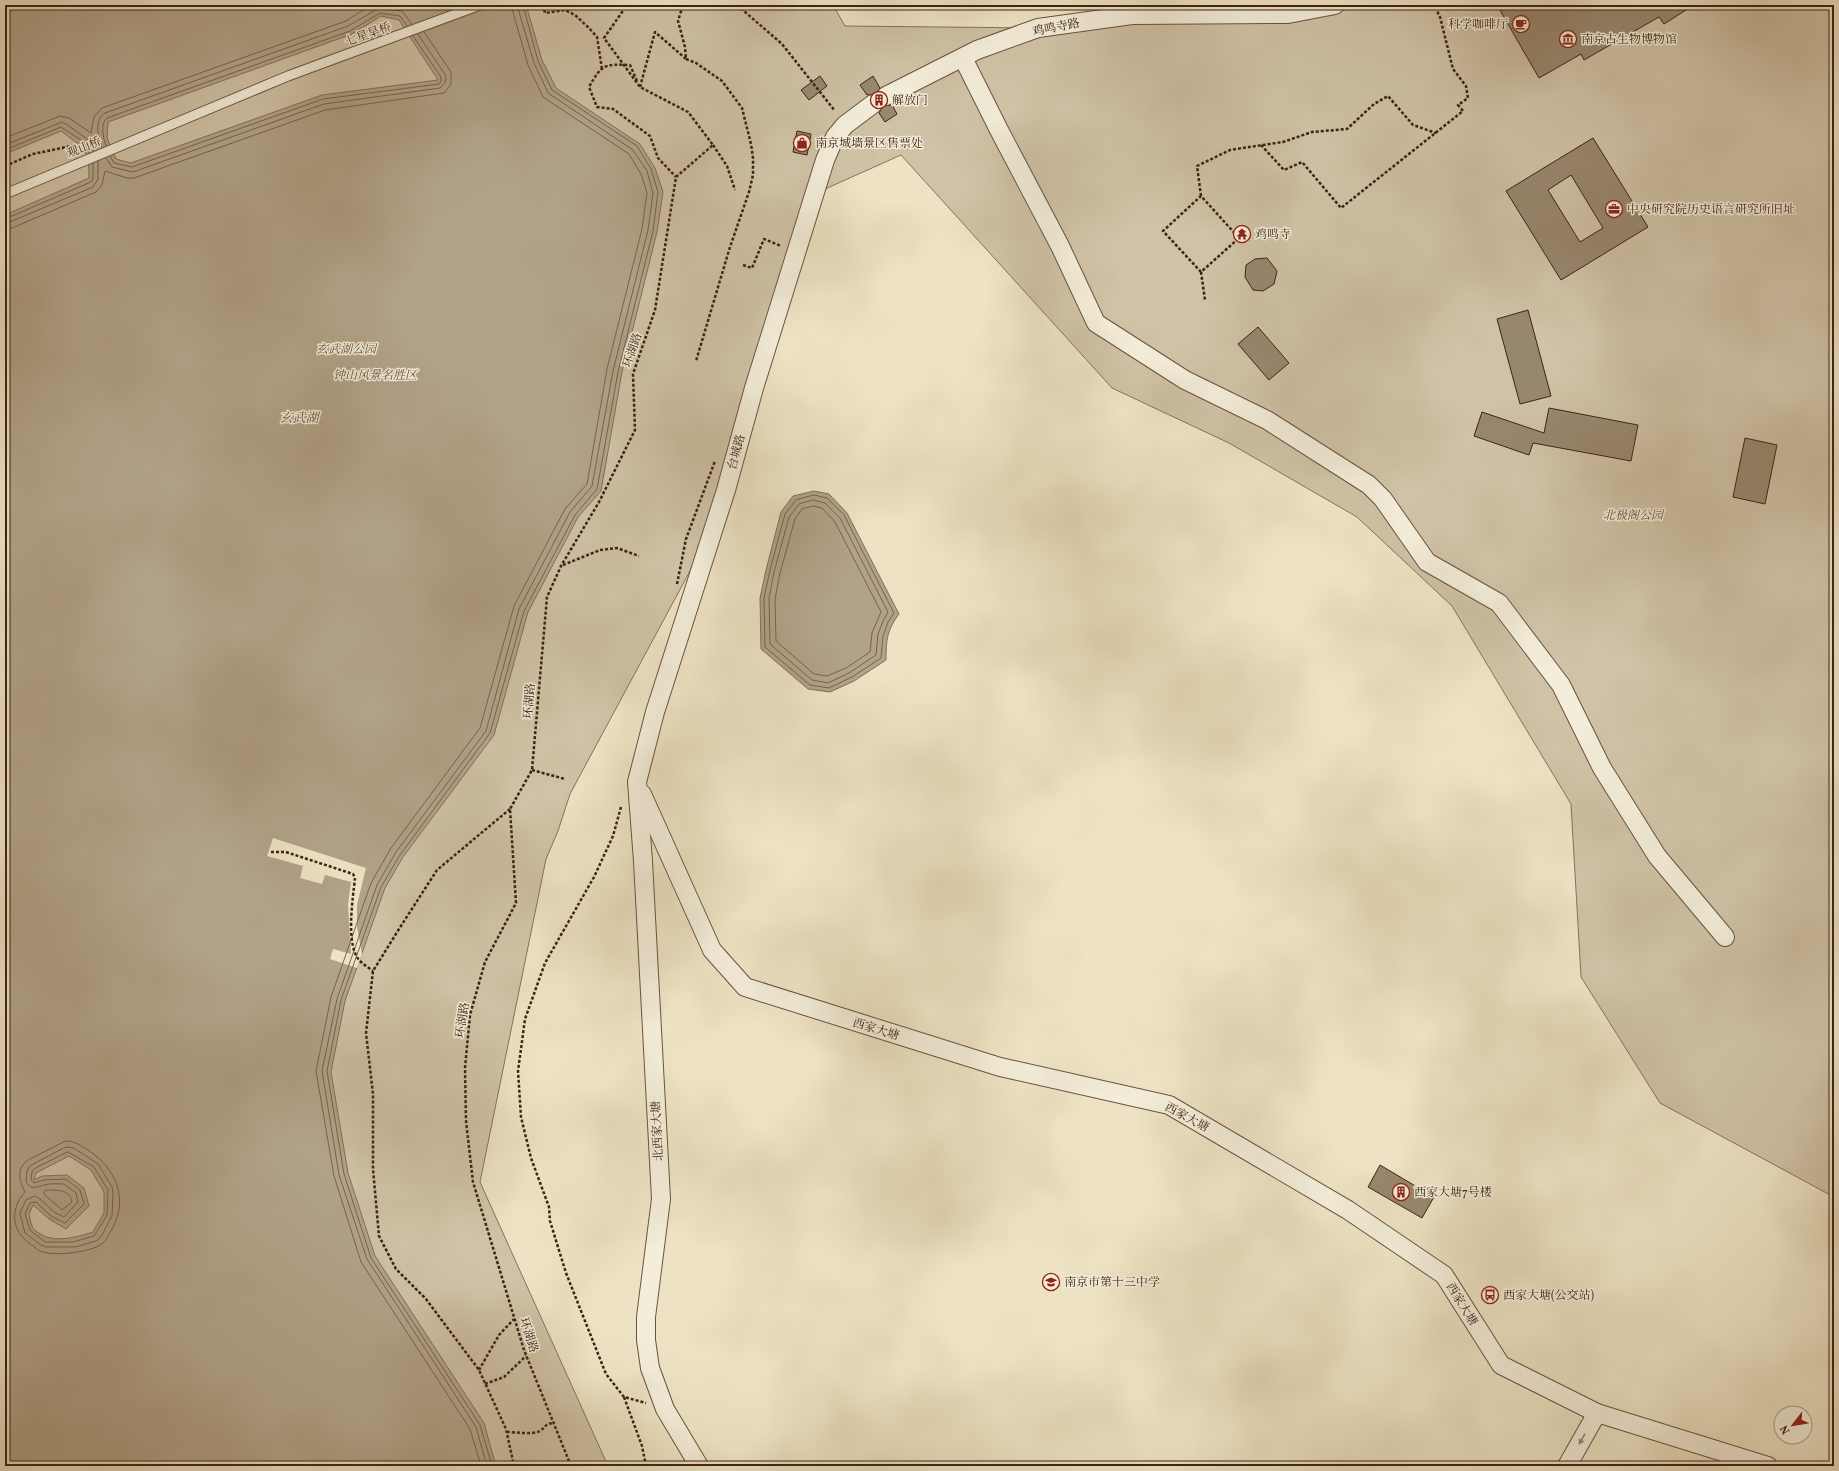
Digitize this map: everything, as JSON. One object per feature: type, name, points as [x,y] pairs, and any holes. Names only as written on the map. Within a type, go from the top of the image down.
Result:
[{"type":"street","name":"鸡鸣寺路","points":[[841,120],[977,50],[1038,28],[1132,15],[1288,14],[1335,5]]},
{"type":"street","points":[[963,58],[1060,246],[1096,323],[1185,380],[1267,420],[1368,485],[1383,499],[1426,562],[1499,603],[1561,685],[1602,768],[1657,856],[1725,937]]},
{"type":"street","name":"台城路","points":[[637,782],[655,712],[726,490],[754,388],[814,194],[841,120]]},
{"type":"street","name":"北西家大塘","points":[[637,782],[643,861],[661,1199],[646,1317],[646,1340],[650,1368],[665,1409],[699,1466]]},
{"type":"street","name":"西家大塘","points":[[637,782],[712,950],[745,988],[1000,1067],[1169,1105],[1348,1210],[1444,1275],[1501,1365],[1597,1413],[1768,1466]]},
{"type":"street","points":[[1567,1466],[1597,1413]]},
{"type":"lane","name":"七星旱桥","points":[[115,147],[288,76],[480,5]]},
{"type":"lane","name":"观山桥","points":[[5,194],[115,147]]},
{"type":"path","points":[[543,5],[545,13],[565,10],[575,15],[597,36],[602,69]]},
{"type":"path","points":[[624,65],[604,38],[627,5]]},
{"type":"path","points":[[683,5],[678,21],[685,47],[686,58]]},
{"type":"path","points":[[737,5],[782,44],[841,120]]},
{"type":"path","points":[[1261,145],[1284,170],[1302,162],[1341,208],[1437,133],[1463,111],[1458,105],[1468,98],[1466,86],[1453,69],[1440,17],[1434,5]]},
{"type":"path","points":[[640,87],[655,32],[686,58],[722,81],[742,108],[751,144],[753,175],[749,192],[730,247],[696,361]]},
{"type":"path","points":[[713,145],[676,177],[658,158],[650,136],[613,108],[597,107],[589,87],[599,70],[612,64],[630,65],[640,87],[688,112],[713,145],[727,166],[735,190]]},
{"type":"path","points":[[1201,272],[1239,238],[1201,196],[1197,166],[1230,150],[1283,142],[1312,132],[1347,129],[1374,104],[1388,96],[1413,125],[1437,133]]},
{"type":"path","points":[[5,166],[33,154],[76,145],[83,160]]},
{"type":"path","name":"环湖路","points":[[571,1466],[526,1356],[473,1182],[466,1121],[465,1068],[470,1015],[485,962],[516,903],[510,809],[532,770],[547,597],[561,566],[599,502],[635,430],[632,374],[655,310],[676,177]]},
{"type":"path","points":[[1201,196],[1163,231],[1201,272],[1205,300]]},
{"type":"path","points":[[742,265],[752,268],[764,239],[781,246]]},
{"type":"path","points":[[675,590],[686,539],[716,459]]},
{"type":"path","points":[[561,566],[600,550],[617,548],[639,556]]},
{"type":"path","points":[[532,770],[565,779]]},
{"type":"path","points":[[622,804],[613,836],[594,877],[545,963],[525,1019],[518,1071],[521,1117],[531,1158],[550,1207],[550,1221],[566,1273],[606,1374],[624,1397],[642,1446],[646,1466]]},
{"type":"path","points":[[510,809],[437,870],[373,971],[366,1033],[373,1094],[373,1169],[379,1236],[396,1269],[426,1299],[478,1370],[507,1432],[514,1466]]},
{"type":"path","points":[[271,852],[291,853],[353,874],[355,878],[351,912],[351,927],[354,947],[360,961],[373,971]]},
{"type":"path","points":[[478,1370],[499,1335],[514,1319]]},
{"type":"path","points":[[485,1384],[504,1377],[526,1356]]},
{"type":"path","points":[[624,1397],[665,1409]]},
{"type":"path","points":[[507,1432],[540,1431],[546,1424],[553,1423]]},
{"type":"green space","name":"钟山风景名胜区","points":[[5,5],[833,5],[845,26],[1038,28],[1189,5],[1834,5],[1834,1197],[1660,1103],[1581,977],[1571,804],[1452,606],[1357,517],[1229,443],[1112,388],[901,155],[814,194],[733,491],[570,794],[558,831],[546,859],[480,1182],[608,1466],[5,1466]]},
{"type":"water","name":"玄武湖","points":[[5,5],[526,5],[542,60],[556,88],[640,144],[655,168],[663,192],[657,232],[622,372],[601,491],[578,517],[528,612],[494,735],[403,857],[385,888],[345,1001],[331,1072],[348,1173],[375,1256],[484,1423],[496,1466],[5,1466],[5,215],[89,178],[89,168],[86,154],[80,145],[61,131],[5,154]],"holes":[[[381,16],[399,20],[438,80],[322,95],[131,163],[116,159],[107,138],[108,122],[352,34]],[[69,1156],[91,1170],[104,1192],[104,1213],[93,1232],[70,1238],[54,1239],[40,1234],[32,1226],[29,1214],[33,1205],[49,1219],[66,1229],[89,1206],[84,1188],[67,1175],[42,1176],[34,1180],[36,1173]]]},
{"type":"water","points":[[814,491],[829,494],[847,513],[899,614],[892,625],[888,636],[886,660],[854,681],[830,692],[808,689],[761,649],[760,598],[781,512],[793,496]]},
{"type":"pier","points":[[273,838],[366,868],[357,905],[357,927],[362,954],[357,968],[330,959],[333,949],[351,954],[348,905],[351,882],[325,875],[322,884],[300,878],[303,866],[267,856]]},
{"type":"building","name":"南京古生物博物馆","points":[[1497,5],[1694,5],[1664,24],[1659,17],[1584,60],[1581,54],[1539,78]]},
{"type":"building","points":[[820,76],[827,86],[809,100],[801,90]]},
{"type":"building","points":[[873,76],[880,88],[876,94],[867,95],[860,85]]},
{"type":"building","points":[[892,105],[897,114],[885,122],[879,113],[883,106]]},
{"type":"building","name":"南京城墙景区售票处","points":[[797,131],[811,134],[807,155],[793,152]]},
{"type":"building","name":"中央研究院历史语言研究所旧址","points":[[1593,138],[1648,227],[1561,280],[1506,191]],"holes":[[[1571,175],[1603,228],[1580,242],[1548,190]]]},
{"type":"building","points":[[1267,258],[1277,271],[1274,284],[1263,291],[1253,290],[1245,277],[1246,265],[1255,259]]},
{"type":"building","points":[[1528,310],[1551,396],[1520,404],[1497,319]]},
{"type":"building","points":[[1258,327],[1289,363],[1269,380],[1238,344]]},
{"type":"building","points":[[1549,408],[1638,425],[1631,461],[1533,443],[1529,455],[1474,436],[1482,412],[1544,433]]},
{"type":"building","points":[[1745,438],[1777,445],[1765,504],[1733,497]]},
{"type":"building","name":"西家大塘7号楼","points":[[1380,1165],[1434,1197],[1422,1218],[1368,1187]]},
{"type":"place","name":"科学咖啡厅","points":[[1521,24]]},
{"type":"place","name":"南京古生物博物馆","points":[[1568,39]]},
{"type":"place","name":"解放门","points":[[879,100]]},
{"type":"place","name":"南京城墙景区售票处","points":[[802,143]]},
{"type":"place","name":"中央研究院历史语言研究所旧址","points":[[1614,209]]},
{"type":"place","name":"鸡鸣寺","points":[[1242,234]]},
{"type":"place","name":"西家大塘7号楼","points":[[1401,1192]]},
{"type":"place","name":"南京市第十三中学","points":[[1051,1282]]},
{"type":"place","name":"西家大塘(公交站)","points":[[1490,1295]]},
{"type":"park label","name":"玄武湖公园","points":[[346,349]]},
{"type":"park label","name":"北极阁公园","points":[[1633,515]]}]
